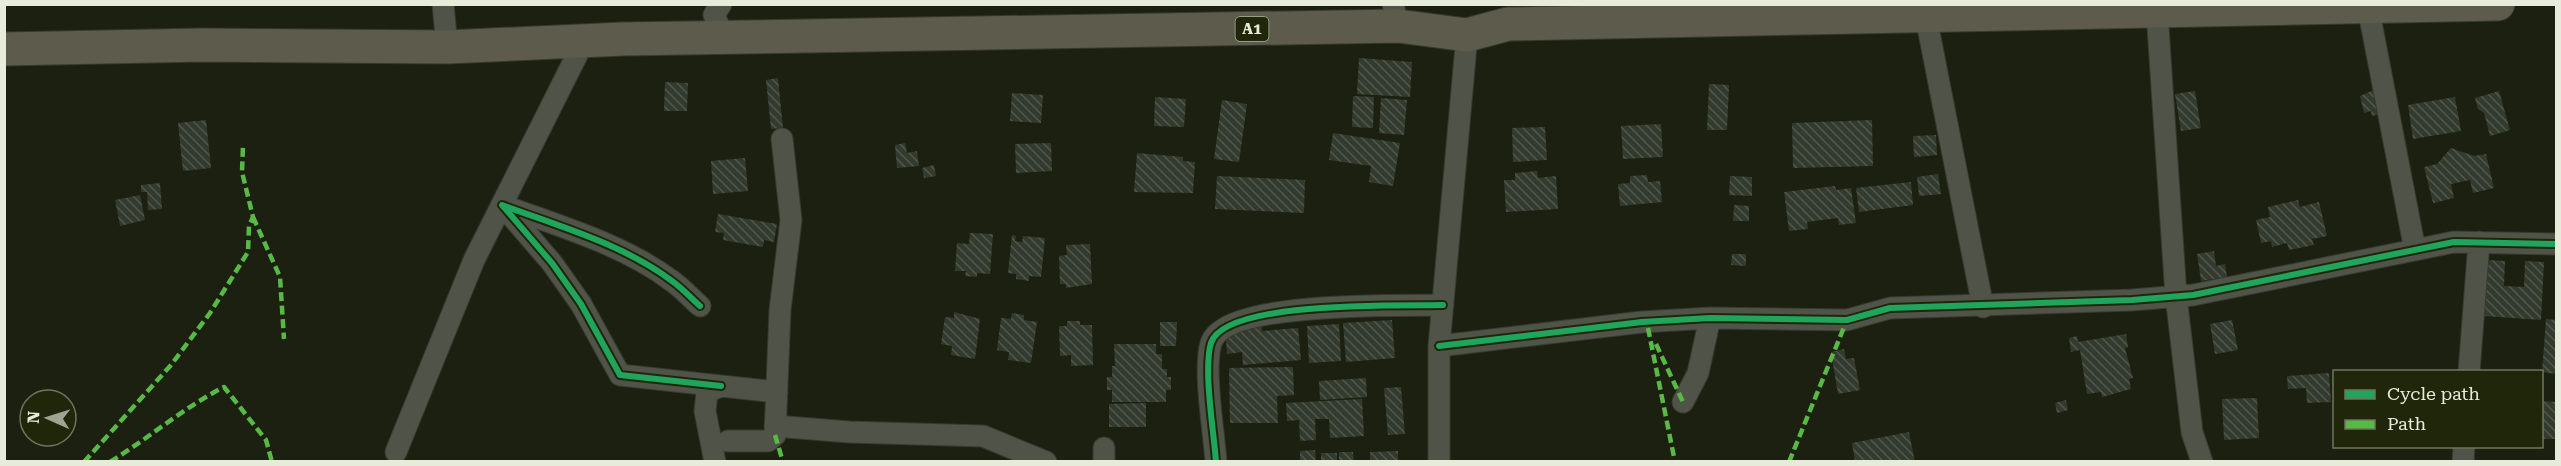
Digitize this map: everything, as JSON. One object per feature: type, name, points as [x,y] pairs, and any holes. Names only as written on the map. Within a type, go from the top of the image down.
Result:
[{"type":"highway","name":"A1","points":[[4,48],[203,45],[447,47],[1396,15],[1467,36],[1506,14],[1926,17],[2016,10],[2157,12],[2498,4]]},
{"type":"street","points":[[443,4],[447,47]]},
{"type":"street","points":[[722,4],[717,7],[714,15],[725,39]]},
{"type":"street","points":[[2368,7],[2415,250]]},
{"type":"street","points":[[2157,12],[2176,296],[2192,432],[2202,462]]},
{"type":"street","points":[[1926,17],[1983,306]]},
{"type":"street","points":[[1439,462],[1439,346],[1467,36]]},
{"type":"street","points":[[396,452],[474,260],[584,41]]},
{"type":"street","points":[[728,441],[768,441],[775,435],[780,310],[791,220],[782,139]]},
{"type":"street","points":[[502,206],[585,236],[643,263],[673,281],[700,306]]},
{"type":"street","points":[[502,206],[552,263],[581,304],[620,375],[777,392]]},
{"type":"street","points":[[1439,346],[1642,322],[1710,318],[1847,320],[1890,308],[1983,306],[2176,296],[2228,289],[2454,242],[2556,244]]},
{"type":"street","points":[[2469,370],[2479,242]]},
{"type":"street","points":[[1216,462],[1209,361],[1212,341],[1227,325],[1242,319],[1300,309],[1443,305]]},
{"type":"street","points":[[1683,402],[1698,373],[1710,318]]},
{"type":"street","points":[[715,462],[705,411],[707,392],[721,386]]},
{"type":"street","points":[[775,426],[849,432],[983,436],[1046,462]]},
{"type":"building","points":[[1359,58],[1412,62],[1410,97],[1357,94]]},
{"type":"building","points":[[778,78],[783,128],[771,129],[766,80]]},
{"type":"building","points":[[665,82],[688,83],[687,111],[664,111]]},
{"type":"building","points":[[1709,84],[1729,85],[1727,130],[1707,130]]},
{"type":"building","points":[[2378,88],[2384,113],[2372,116],[2371,111],[2364,113],[2360,96]]},
{"type":"building","points":[[2195,91],[2201,128],[2181,131],[2175,94]]},
{"type":"building","points":[[2499,91],[2510,130],[2490,136],[2484,113],[2478,109],[2475,98]]},
{"type":"building","points":[[1012,93],[1043,95],[1041,123],[1010,121]]},
{"type":"building","points":[[1353,96],[1374,97],[1373,128],[1352,127]]},
{"type":"building","points":[[1155,97],[1186,99],[1184,127],[1154,126]]},
{"type":"building","points":[[2455,97],[2461,131],[2413,139],[2408,105]]},
{"type":"building","points":[[1381,98],[1407,100],[1404,135],[1379,133]]},
{"type":"building","points":[[1222,100],[1247,104],[1239,162],[1214,159]]},
{"type":"building","points":[[206,120],[211,168],[183,171],[178,123]]},
{"type":"building","points":[[1872,120],[1873,166],[1793,168],[1792,123]]},
{"type":"building","points":[[1661,124],[1663,157],[1623,159],[1621,126]]},
{"type":"building","points":[[1545,127],[1547,160],[1513,162],[1512,128]]},
{"type":"building","points":[[1333,133],[1400,143],[1393,186],[1369,182],[1371,166],[1329,160]]},
{"type":"building","points":[[1936,135],[1937,155],[1914,157],[1913,136]]},
{"type":"building","points":[[905,143],[907,153],[917,151],[919,166],[897,168],[895,145]]},
{"type":"building","points":[[1051,143],[1052,171],[1016,173],[1015,144]]},
{"type":"building","points":[[2451,148],[2474,156],[2486,154],[2494,188],[2473,193],[2470,180],[2451,184],[2454,198],[2433,203],[2424,167],[2437,164]]},
{"type":"building","points":[[1137,153],[1183,157],[1183,161],[1195,162],[1193,193],[1134,192]]},
{"type":"building","points":[[745,158],[748,191],[713,194],[711,161]]},
{"type":"building","points":[[934,165],[936,176],[924,178],[922,168]]},
{"type":"building","points":[[1537,171],[1538,178],[1556,176],[1558,209],[1506,212],[1504,180],[1515,180],[1515,173]]},
{"type":"building","points":[[1938,174],[1941,194],[1919,196],[1917,177]]},
{"type":"building","points":[[1647,175],[1648,182],[1660,181],[1662,202],[1620,206],[1618,184],[1630,183],[1630,176]]},
{"type":"building","points":[[1217,176],[1305,180],[1304,213],[1215,209]]},
{"type":"building","points":[[1730,176],[1752,177],[1752,196],[1729,195]]},
{"type":"building","points":[[1911,182],[1913,205],[1859,212],[1856,188]]},
{"type":"building","points":[[160,183],[162,209],[148,210],[147,192],[141,192],[141,185]]},
{"type":"building","points":[[1835,186],[1836,190],[1851,188],[1856,223],[1839,225],[1838,218],[1807,222],[1808,229],[1789,231],[1784,192]]},
{"type":"building","points":[[140,195],[145,220],[120,226],[115,200]]},
{"type":"building","points":[[2298,200],[2300,207],[2319,202],[2327,236],[2312,239],[2314,245],[2289,250],[2287,243],[2272,247],[2271,241],[2261,243],[2256,220],[2270,217],[2268,207]]},
{"type":"building","points":[[1734,205],[1749,206],[1749,221],[1733,221]]},
{"type":"building","points":[[718,214],[777,224],[774,242],[764,240],[763,247],[723,240],[724,233],[715,232]]},
{"type":"building","points":[[970,233],[993,234],[990,274],[977,273],[977,277],[965,276],[966,271],[955,271],[957,243],[969,244]]},
{"type":"building","points":[[1012,235],[1016,236],[1015,241],[1022,242],[1023,236],[1045,238],[1041,277],[1029,276],[1029,281],[1016,279],[1016,274],[1008,273]]},
{"type":"building","points":[[1090,244],[1092,284],[1066,288],[1066,284],[1060,284],[1059,256],[1067,255],[1066,245]]},
{"type":"building","points":[[2214,251],[2216,266],[2225,264],[2227,277],[2201,281],[2197,254]]},
{"type":"building","points":[[1732,254],[1746,254],[1746,266],[1731,265]]},
{"type":"building","points":[[2488,260],[2505,261],[2504,286],[2524,287],[2525,261],[2544,262],[2541,320],[2484,316]]},
{"type":"building","points":[[954,312],[980,319],[975,359],[951,355],[952,346],[941,344],[945,317],[954,318]]},
{"type":"building","points":[[1012,313],[1024,315],[1024,320],[1037,322],[1031,363],[1008,360],[1009,352],[997,350],[1001,318],[1011,319]]},
{"type":"building","points":[[2546,319],[2556,320],[2556,374],[2543,372]]},
{"type":"building","points":[[1392,320],[1395,358],[1346,362],[1343,323]]},
{"type":"building","points":[[2232,320],[2238,350],[2215,354],[2210,324]]},
{"type":"building","points":[[1067,321],[1080,321],[1080,325],[1092,325],[1093,365],[1071,366],[1071,355],[1060,356],[1059,326],[1067,326]]},
{"type":"building","points":[[1160,322],[1177,322],[1176,346],[1160,346]]},
{"type":"building","points":[[1262,322],[1262,331],[1298,328],[1301,360],[1243,365],[1242,352],[1227,354],[1225,325]]},
{"type":"building","points":[[1339,324],[1341,361],[1309,363],[1307,326]]},
{"type":"building","points":[[2126,334],[2128,347],[2125,348],[2133,378],[2129,379],[2131,389],[2102,397],[2101,392],[2087,394],[2080,350],[2071,352],[2069,338],[2077,336],[2078,342]]},
{"type":"building","points":[[1114,344],[1156,344],[1156,354],[1162,354],[1162,369],[1167,369],[1167,377],[1171,377],[1171,390],[1166,390],[1166,402],[1112,402],[1112,390],[1107,390],[1107,377],[1112,377],[1112,366],[1115,366]]},
{"type":"building","points":[[1844,349],[1846,359],[1854,358],[1860,390],[1838,394],[1831,352]]},
{"type":"building","points":[[1293,367],[1294,395],[1277,396],[1278,423],[1230,423],[1229,368]]},
{"type":"building","points":[[2329,373],[2331,402],[2307,403],[2306,388],[2288,389],[2287,376]]},
{"type":"building","points":[[1366,378],[1367,397],[1320,400],[1319,381]]},
{"type":"building","points":[[1401,387],[1405,434],[1388,435],[1384,388]]},
{"type":"building","points":[[2257,398],[2259,438],[2224,440],[2222,399]]},
{"type":"building","points":[[1362,399],[1364,436],[1330,438],[1329,419],[1315,419],[1316,440],[1300,441],[1299,420],[1287,421],[1286,403]]},
{"type":"building","points":[[2066,400],[2068,410],[2057,413],[2055,403]]},
{"type":"building","points":[[2543,401],[2556,402],[2556,439],[2543,439]]},
{"type":"building","points":[[1146,403],[1146,427],[1109,427],[1109,404]]},
{"type":"building","points":[[1909,432],[1915,462],[1855,462],[1852,443]]},
{"type":"building","points":[[1315,450],[1316,462],[1300,462],[1300,451]]},
{"type":"building","points":[[1398,451],[1398,462],[1370,462],[1370,452]]},
{"type":"building","points":[[1339,452],[1353,452],[1354,462],[1339,462]]},
{"type":"building","points":[[1321,453],[1337,453],[1337,462],[1321,462]]},
{"type":"marked path","points":[[84,462],[171,365],[210,313],[248,252],[249,226],[253,217],[242,172],[243,146]]},
{"type":"marked path","points":[[253,217],[280,277],[284,339]]},
{"type":"marked path","points":[[1789,462],[1847,320]]},
{"type":"marked path","points":[[1648,328],[1675,462]]},
{"type":"marked path","points":[[1656,344],[1683,402]]},
{"type":"marked path","points":[[110,462],[194,404],[224,387],[266,440],[272,462]]},
{"type":"marked path","points":[[775,435],[783,462]]},
{"type":"cycle path","points":[[700,306],[672,281],[633,256],[590,237],[502,205],[552,263],[581,304],[620,375],[721,386]]},
{"type":"cycle path","points":[[1439,346],[1642,322],[1710,318],[1847,320],[1890,308],[2132,300],[2193,295],[2454,242],[2556,244]]},
{"type":"cycle path","points":[[1216,462],[1208,369],[1211,343],[1223,329],[1247,319],[1280,312],[1355,306],[1443,305]]}]
